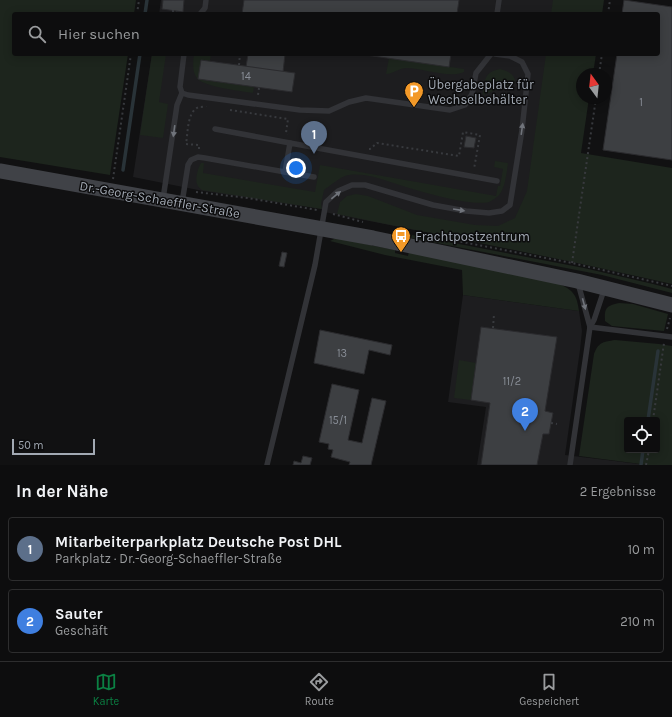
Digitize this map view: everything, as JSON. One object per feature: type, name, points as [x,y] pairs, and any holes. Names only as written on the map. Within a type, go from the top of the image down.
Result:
[{"type":"main road","name":"Dr.-Georg-Schaeffler-Straße","points":[[0,171],[372,238],[577,281],[605,288],[671,311]]},
{"type":"lane","points":[[201,12],[206,0]]},
{"type":"lane","points":[[497,12],[499,0]]},
{"type":"lane","points":[[163,200],[177,105],[182,93],[180,87],[184,56]]},
{"type":"lane","points":[[182,93],[300,110],[329,111],[349,102],[366,98],[450,110],[465,105],[472,94],[476,73],[489,56]]},
{"type":"lane","points":[[267,465],[315,265],[326,202],[338,191],[352,185],[365,185],[434,206],[466,211],[489,213],[502,211],[510,205],[528,74],[522,62],[510,56]]},
{"type":"lane","points":[[216,129],[497,181]]},
{"type":"lane","points":[[285,172],[290,143]]},
{"type":"lane","points":[[182,203],[188,165],[191,160],[198,157],[314,177]]},
{"type":"lane","points":[[577,281],[590,327]]},
{"type":"lane","points":[[570,465],[590,327],[594,320],[605,288]]},
{"type":"lane","points":[[590,327],[672,337]]},
{"type":"path","points":[[137,12],[139,0]]},
{"type":"path","points":[[608,12],[610,0]]},
{"type":"path","points":[[115,166],[131,56]]},
{"type":"path","points":[[239,65],[240,56]]},
{"type":"path","points":[[600,68],[602,56]]},
{"type":"path","points":[[572,263],[595,104]]},
{"type":"path","points":[[198,157],[199,145],[186,144],[190,116],[199,107],[206,106]]},
{"type":"path","points":[[229,110],[288,119],[286,133],[294,135]]},
{"type":"path","points":[[362,147],[370,149],[377,143],[459,156],[463,132],[480,135],[473,176]]},
{"type":"path","points":[[653,417],[664,344],[671,311]]},
{"type":"path","points":[[492,328],[494,314]]},
{"type":"path","points":[[551,423],[557,424]]},
{"type":"path","points":[[646,465],[648,453]]},
{"type":"shaded area","points":[[0,0],[136,0],[134,12],[12,12],[12,56],[128,56],[110,175],[0,157]]},
{"type":"shaded area","points":[[161,0],[561,0],[560,12],[159,12]]},
{"type":"shaded area","points":[[553,0],[604,0],[602,12],[551,12]]},
{"type":"shaded area","points":[[152,56],[554,56],[519,247],[430,233],[324,212],[322,209],[203,191],[133,177]]},
{"type":"shaded area","points":[[152,56],[166,56],[159,102],[168,104],[163,138],[140,135]]},
{"type":"shaded area","points":[[194,56],[211,56],[210,61],[201,60],[198,79],[195,76],[193,64]]},
{"type":"shaded area","points":[[546,56],[596,56],[594,68],[576,68],[576,104],[588,104],[581,153],[672,168],[672,284],[568,261],[337,214],[340,202],[347,196],[356,194],[368,196],[417,215],[475,225],[498,226],[515,218],[527,191]]},
{"type":"shaded area","points":[[389,58],[464,69],[464,72],[458,74],[444,74],[407,68],[386,74]]},
{"type":"shaded area","points":[[500,69],[511,74],[515,80],[515,83],[483,95],[486,78],[491,72]]},
{"type":"shaded area","points":[[198,79],[254,87],[253,93],[214,86]]},
{"type":"shaded area","points":[[495,161],[508,163],[504,184],[497,197],[489,202],[482,203],[473,203],[442,197],[371,176],[362,175],[345,176],[324,190],[321,204],[322,209],[202,190],[196,182],[199,167],[201,163],[204,163],[203,173],[315,192],[320,165],[496,196],[498,186],[500,186],[503,169],[494,167]]},
{"type":"shaded area","points":[[412,235],[584,268],[672,289],[672,293],[602,275],[411,238]]},
{"type":"shaded area","points":[[336,238],[395,250],[395,253],[408,256],[409,251],[559,284],[574,294],[579,311],[463,295],[462,270],[385,255],[330,241]]},
{"type":"shaded area","points":[[463,295],[579,311],[582,331],[565,455],[648,465],[477,465],[486,407],[448,402]]},
{"type":"shaded area","points":[[619,303],[633,304],[668,314],[664,331],[612,326],[605,321],[605,313],[609,306]]},
{"type":"shaded area","points":[[615,340],[672,346],[672,465],[648,465],[579,456],[594,354],[600,344]]},
{"type":"shaded area","points":[[459,360],[476,363],[471,400],[454,398]]},
{"type":"building","points":[[163,0],[184,0],[183,12],[162,9]]},
{"type":"building","points":[[244,0],[459,0],[457,12],[242,12]]},
{"type":"building","points":[[624,0],[672,7],[672,160],[603,150],[610,104],[612,104],[612,88],[617,56],[660,56],[660,12],[622,12]]},
{"type":"building","points":[[248,56],[285,56],[283,72],[246,67]]},
{"type":"building","points":[[373,56],[451,56],[449,67]]},
{"type":"building","points":[[201,60],[295,73],[292,92],[198,79]]},
{"type":"building","points":[[466,136],[476,138],[474,148],[464,147]]},
{"type":"building","points":[[282,252],[287,253],[284,267],[279,266]]},
{"type":"building","points":[[481,327],[557,337],[545,411],[553,413],[549,434],[543,434],[537,465],[481,465],[490,403],[471,400]]},
{"type":"building","points":[[320,330],[392,345],[390,355],[369,350],[364,374],[314,363]]},
{"type":"building","points":[[332,384],[359,390],[348,440],[362,443],[372,398],[386,401],[371,465],[349,465],[350,462],[331,457],[333,450],[328,449],[329,444],[319,442]]},
{"type":"building","points":[[303,456],[312,458],[310,465],[293,465],[294,461],[301,463]]},
{"type":"waterway","points":[[145,12],[147,0]]},
{"type":"waterway","points":[[123,170],[140,56]]},
{"type":"waterway","points":[[648,417],[658,351]]},
{"type":"waterway","points":[[641,465],[643,453]]},
{"type":"place","name":"Übergabeplatz für Wechselbehälter","points":[[414,108]]},
{"type":"place","name":"Mitarbeiterparkplatz Deutsche Post DHL","points":[[314,154]]},
{"type":"place","name":"Frachtpostzentrum","points":[[401,253]]},
{"type":"place","name":"Sauter","points":[[525,431]]}]
